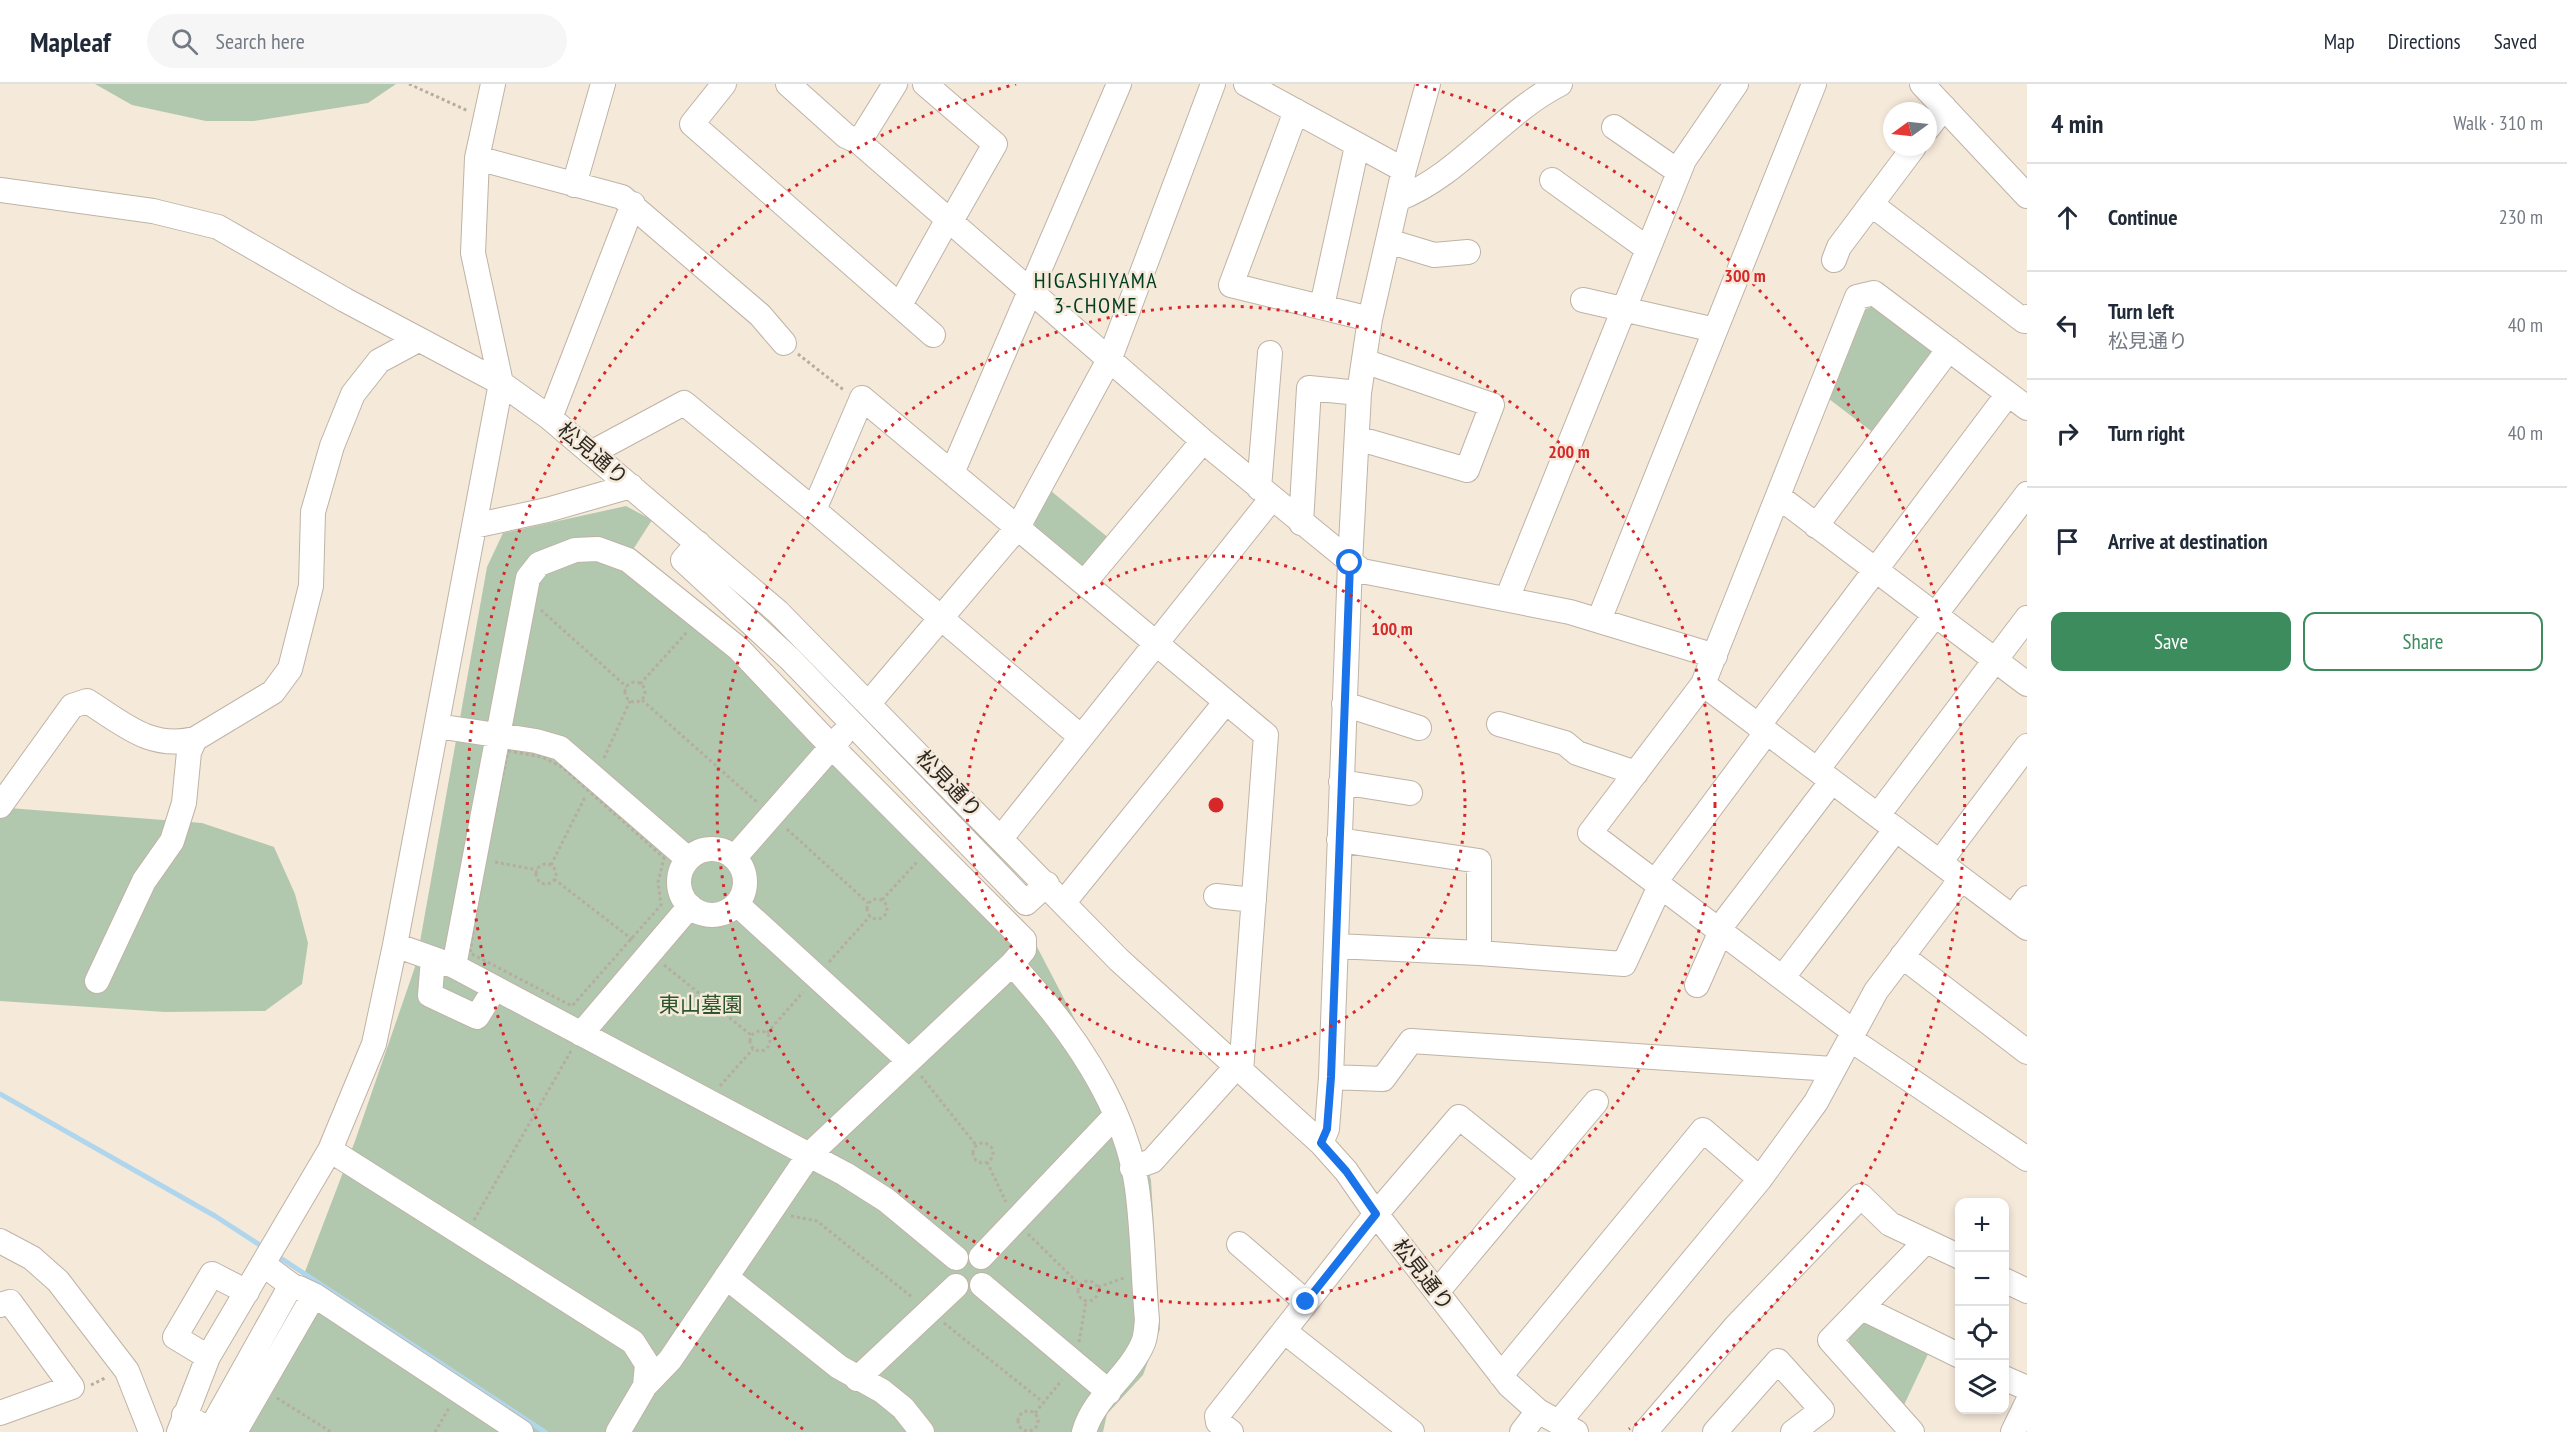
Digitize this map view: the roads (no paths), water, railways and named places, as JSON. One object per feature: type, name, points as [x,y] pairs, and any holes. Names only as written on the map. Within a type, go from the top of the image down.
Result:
[{"type":"street","points":[[291,1285],[210,1430],[181,1424],[208,1357],[330,1150],[374,1044],[395,945],[501,383],[473,253],[477,158],[483,118],[493,84]]},
{"type":"street","points":[[574,185],[603,84]]},
{"type":"street","points":[[724,84],[692,124],[933,335]]},
{"type":"street","points":[[788,84],[846,136],[859,142],[950,220],[1203,441],[1362,571],[1507,599],[1599,620],[1715,656]]},
{"type":"street","points":[[859,142],[895,84]]},
{"type":"street","points":[[900,305],[995,144],[925,84]]},
{"type":"street","points":[[952,473],[1119,84]]},
{"type":"street","points":[[869,703],[1018,527],[1110,358],[1213,84]]},
{"type":"street","points":[[1246,84],[1404,170]]},
{"type":"street","points":[[1321,1143],[1327,1129],[1331,1077],[1344,704],[1359,393],[1370,319],[1404,170],[1428,84]]},
{"type":"street","points":[[1398,199],[1422,190],[1537,96],[1560,84]]},
{"type":"street","points":[[1507,599],[1684,160],[1736,84]]},
{"type":"street","points":[[1599,620],[1814,84]]},
{"type":"street","points":[[1922,84],[2027,196]]},
{"type":"street","points":[[1937,116],[1944,107]]},
{"type":"street","points":[[1296,111],[1231,285],[1370,319]]},
{"type":"street","points":[[1614,127],[1679,172]]},
{"type":"street","points":[[1322,306],[1357,146]]},
{"type":"street","points":[[1834,260],[1839,247],[1907,156]]},
{"type":"street","points":[[477,158],[622,197],[633,204],[760,315],[784,343]]},
{"type":"street","points":[[1552,180],[1648,249]]},
{"type":"street","name":"松見通り","points":[[0,190],[153,211],[218,227],[418,340],[501,383],[550,418],[778,612],[1152,991],[1321,1143],[1346,1171],[1376,1214],[1501,1375],[1522,1398],[1558,1421]]},
{"type":"street","points":[[550,418],[633,204]]},
{"type":"street","points":[[1871,204],[2024,321],[2027,317]]},
{"type":"street","points":[[1388,241],[1434,255],[1468,252]]},
{"type":"street","points":[[1337,946],[1479,953],[1624,964],[1658,884],[1762,730],[1875,570],[2021,400],[1874,292],[1857,297],[1703,684],[1590,832],[1658,884],[1783,977],[1852,1036],[2027,1159]]},
{"type":"street","points":[[1583,300],[1715,330]]},
{"type":"street","points":[[0,806],[72,706],[87,701],[151,740],[182,742],[195,739],[273,692],[290,669],[311,586],[313,512],[332,446],[353,394],[379,361],[418,340]]},
{"type":"street","points":[[1816,526],[1949,349]]},
{"type":"street","points":[[1001,838],[1155,645],[1266,493],[1270,353]]},
{"type":"street","points":[[1357,438],[1467,471],[1492,405],[1364,361]]},
{"type":"street","points":[[1301,523],[1309,388],[1359,393]]},
{"type":"street","points":[[814,510],[862,398],[1018,527],[1155,645],[1266,735],[1254,900],[1238,1069],[1152,1161],[1132,1168]]},
{"type":"street","points":[[591,453],[684,403],[814,510],[1081,737]]},
{"type":"street","points":[[1084,583],[1203,441]]},
{"type":"street","points":[[474,526],[547,510],[630,486]]},
{"type":"street","points":[[1696,985],[1720,930],[1935,615],[2027,494]]},
{"type":"street","points":[[1779,497],[2027,684]]},
{"type":"street","points":[[698,543],[683,560],[790,659],[1026,903]]},
{"type":"street","points":[[495,988],[477,1017],[430,995],[479,859],[496,734],[528,578],[539,564],[575,550],[597,549],[628,560],[739,649],[832,747],[1024,940],[1024,950],[1012,964],[809,1155],[670,1360],[645,1386],[618,1432]]},
{"type":"street","points":[[700,618],[721,596]]},
{"type":"street","points":[[1783,977],[1995,660],[2027,618]]},
{"type":"street","points":[[790,659],[806,641]]},
{"type":"street","points":[[1703,684],[1961,879],[2022,915]]},
{"type":"street","points":[[1064,902],[1225,703]]},
{"type":"street","points":[[1344,704],[1419,728]]},
{"type":"street","points":[[735,857],[852,724]]},
{"type":"street","points":[[1499,724],[1565,743],[1577,753],[1636,773]]},
{"type":"street","points":[[437,726],[496,734],[560,748],[592,783],[688,859]]},
{"type":"street","points":[[97,981],[144,881],[172,841],[184,802],[189,752],[195,739]]},
{"type":"street","points":[[1940,862],[2027,746]]},
{"type":"street","points":[[901,774],[920,754]]},
{"type":"street","points":[[1341,782],[1410,793]]},
{"type":"street","points":[[932,846],[951,826]]},
{"type":"street","points":[[1339,840],[1479,861],[1479,953]]},
{"type":"street","points":[[706,849],[726,851],[735,857],[745,875],[745,885],[737,904],[719,914],[699,912],[690,906],[680,888],[680,878],[688,859],[706,849]]},
{"type":"street","points":[[1522,1432],[1558,1421],[1760,1179],[1816,1102],[1876,991],[1961,879]]},
{"type":"street","points":[[1008,922],[1047,884]]},
{"type":"street","points":[[1215,896],[1254,900]]},
{"type":"street","points":[[737,904],[909,1061]]},
{"type":"street","points":[[581,1034],[690,906]]},
{"type":"street","points":[[395,945],[443,962],[581,1034],[713,1088],[809,1155],[886,1200],[956,1258]]},
{"type":"street","points":[[1902,956],[2027,1052]]},
{"type":"street","points":[[1012,964],[1045,1000],[1083,1051],[1115,1116],[1137,1187],[1147,1320],[1144,1341],[1088,1418],[1084,1432]]},
{"type":"street","points":[[1331,1077],[1383,1079],[1412,1041],[1833,1069]]},
{"type":"street","points":[[1437,1292],[1596,1102]]},
{"type":"street","points":[[981,1257],[1115,1116]]},
{"type":"street","points":[[1231,1432],[1218,1422],[1217,1416],[1376,1214],[1459,1117],[1533,1177]]},
{"type":"street","points":[[1501,1375],[1703,1130],[1760,1179]]},
{"type":"street","points":[[330,1150],[466,1234],[633,1342],[648,1364],[645,1386]]},
{"type":"street","points":[[1644,1432],[1736,1326],[1862,1196],[1890,1224],[1955,1255]]},
{"type":"street","points":[[0,1241],[32,1258],[63,1288],[127,1371],[151,1432]]},
{"type":"street","points":[[1912,1432],[1830,1340],[1926,1241]]},
{"type":"street","points":[[1239,1244],[1306,1302]]},
{"type":"street","points":[[968,1253],[981,1257],[988,1271],[982,1285],[969,1290],[956,1286],[950,1272],[956,1258],[968,1253]]},
{"type":"street","points":[[264,1265],[291,1285],[314,1295],[521,1432]]},
{"type":"street","points":[[208,1357],[175,1337],[212,1274],[247,1292]]},
{"type":"street","points":[[726,1277],[857,1379],[882,1392],[903,1408],[922,1432]]},
{"type":"street","points":[[2009,1282],[2027,1291]]},
{"type":"street","points":[[982,1285],[1109,1392]]},
{"type":"street","points":[[857,1379],[956,1286]]},
{"type":"street","points":[[235,1432],[314,1295]]},
{"type":"street","points":[[0,1305],[10,1302],[72,1387],[0,1413]]},
{"type":"street","points":[[1862,1308],[1955,1354]]},
{"type":"street","points":[[1284,1331],[1398,1428]]},
{"type":"street","points":[[1715,1432],[1778,1361],[1822,1410],[1793,1432]]},
{"type":"street","points":[[2009,1380],[2027,1389]]},
{"type":"street","points":[[2013,1432],[2027,1402]]},
{"type":"waterway","points":[[0,1094],[215,1216],[266,1249]]},
{"type":"waterway","points":[[276,1255],[545,1432]]},
{"type":"district","name":"HIGASHIYAMA 3-CHOME","points":[[1096,292]]},
{"type":"park label","name":"東山墓園","points":[[701,1005]]}]
